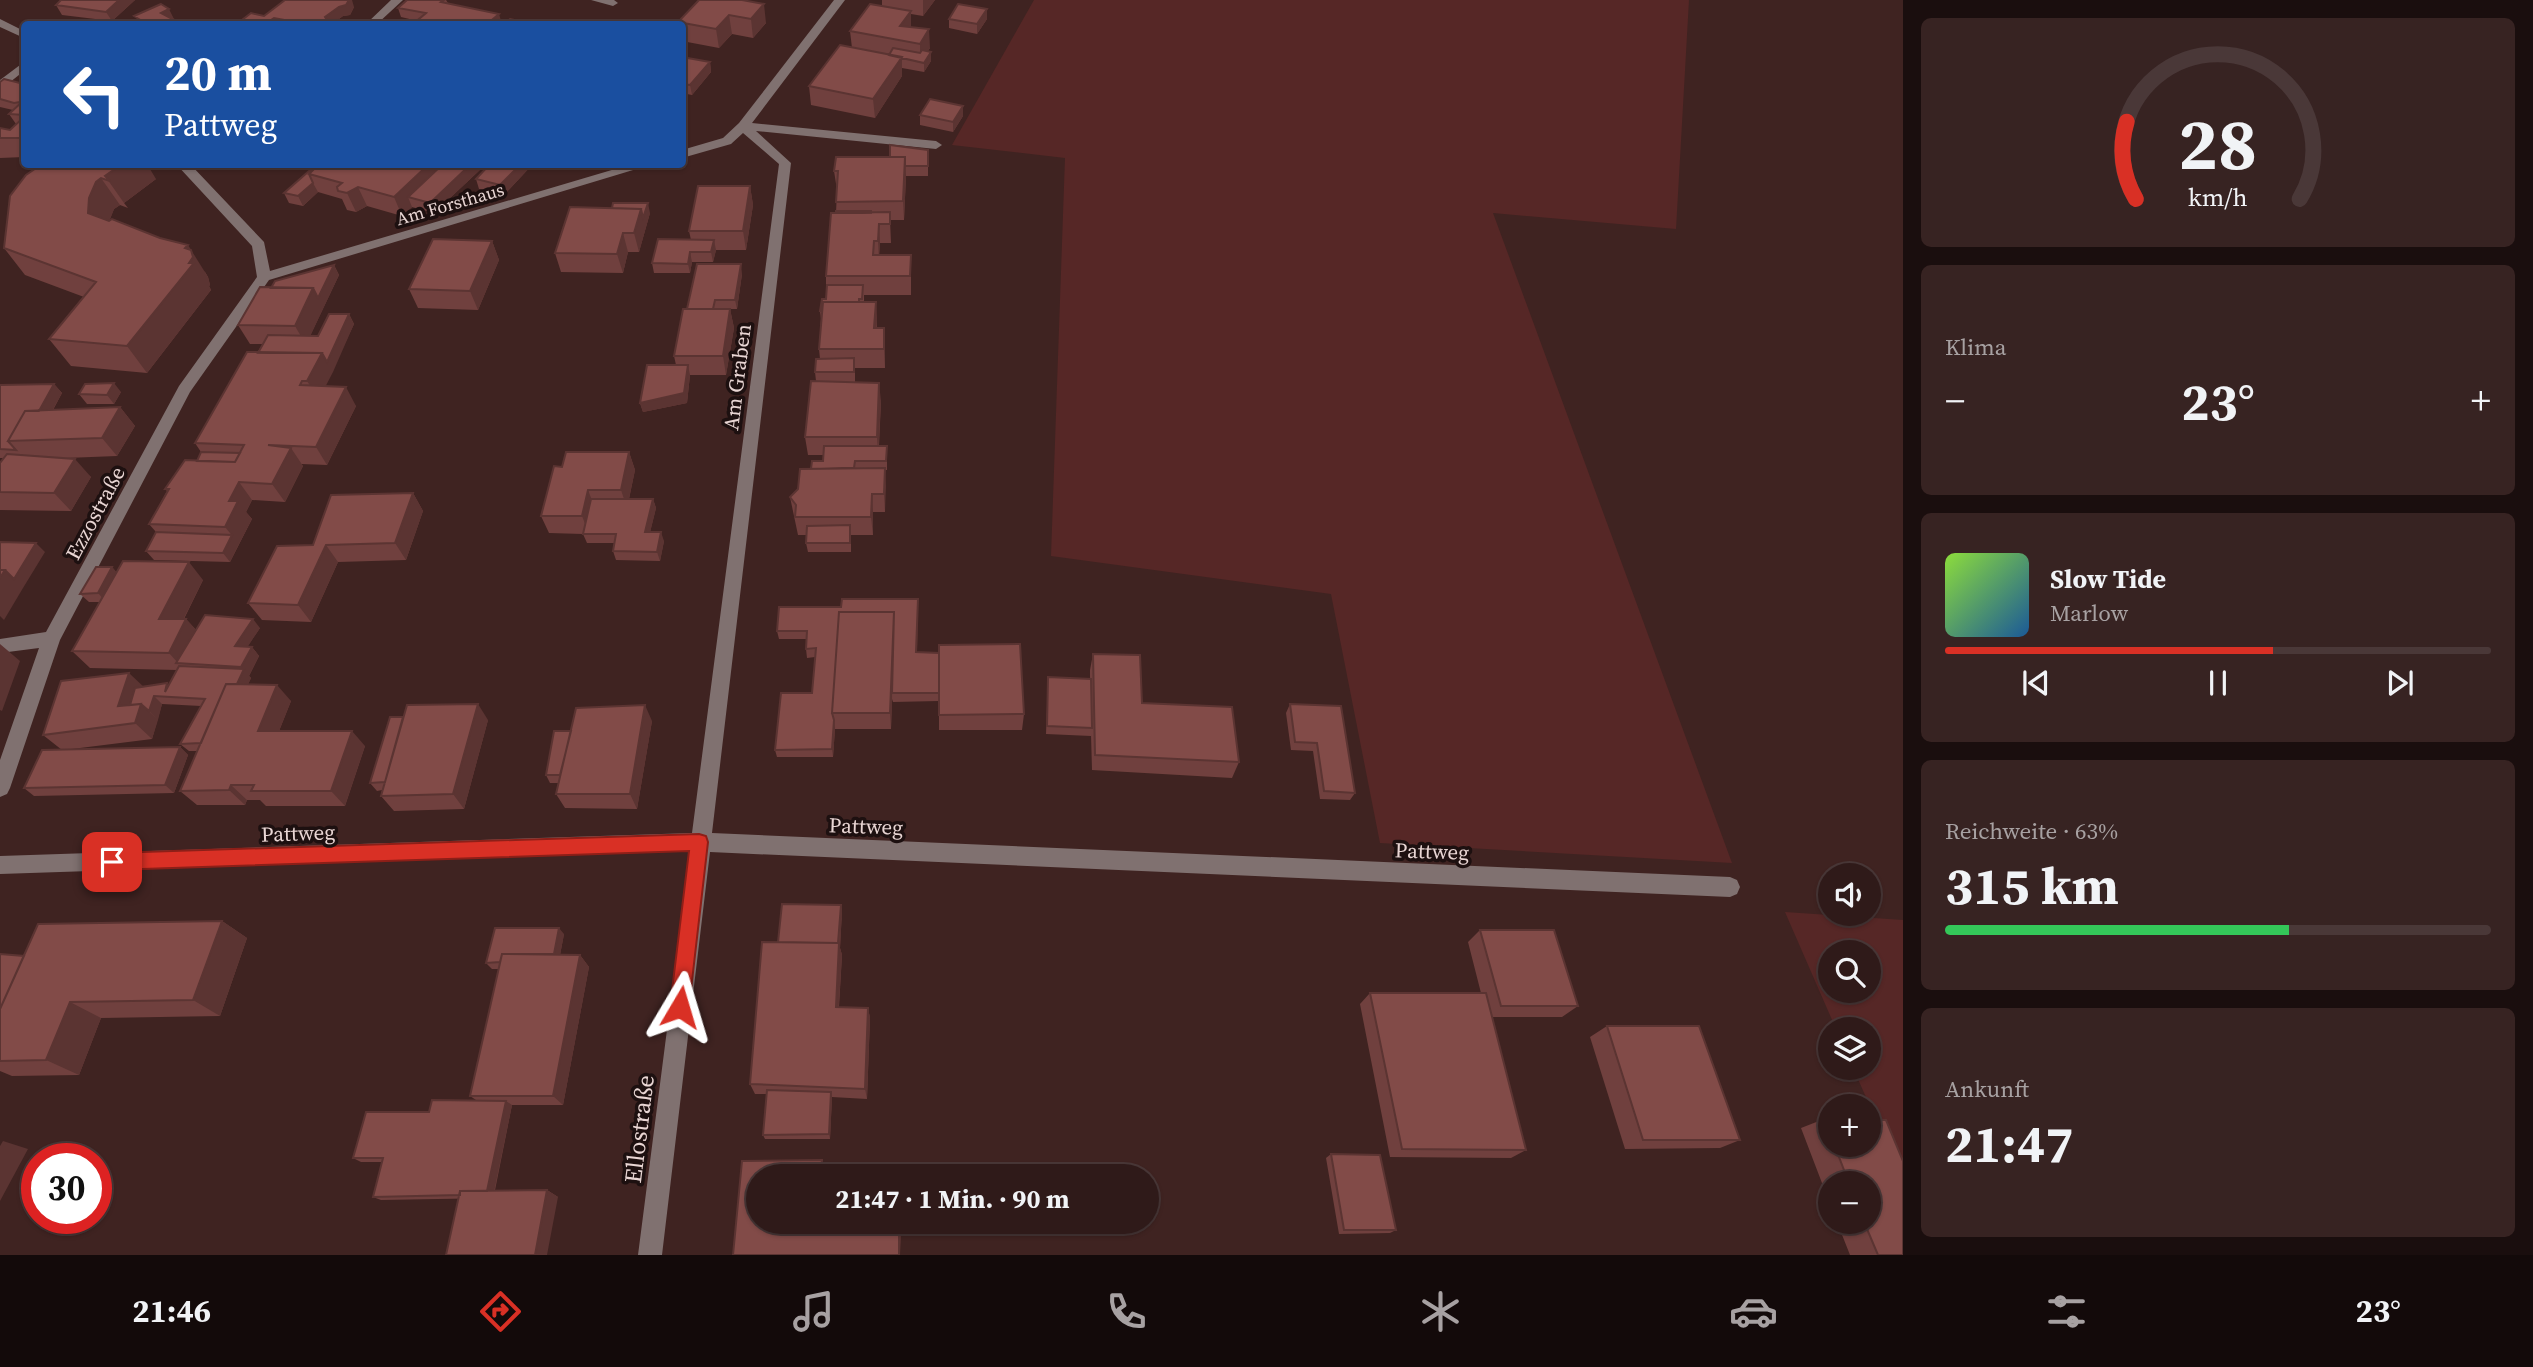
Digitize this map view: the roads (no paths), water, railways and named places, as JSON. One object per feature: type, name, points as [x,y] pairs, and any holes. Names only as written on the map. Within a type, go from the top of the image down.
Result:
[{"type":"street","points":[[374,21],[398,0]]},
{"type":"street","points":[[596,0],[613,4]]},
{"type":"street","points":[[686,153],[727,141],[743,126],[841,0]]},
{"type":"street","points":[[0,22],[21,33]]},
{"type":"street","points":[[0,86],[21,68]]},
{"type":"street","points":[[743,126],[936,145]]},
{"type":"street","name":"Am Graben","points":[[699,842],[785,163],[743,126]]},
{"type":"street","points":[[187,168],[259,245],[264,277]]},
{"type":"street","name":"Am Forsthaus","points":[[264,277],[633,168]]},
{"type":"street","name":"Ezzostraße","points":[[0,788],[51,639],[184,390],[264,277]]},
{"type":"street","points":[[0,646],[51,639]]},
{"type":"street","name":"Pattweg","points":[[0,865],[699,842],[1730,887]]},
{"type":"street","name":"Ellostraße","points":[[650,1255],[699,842]]}]
